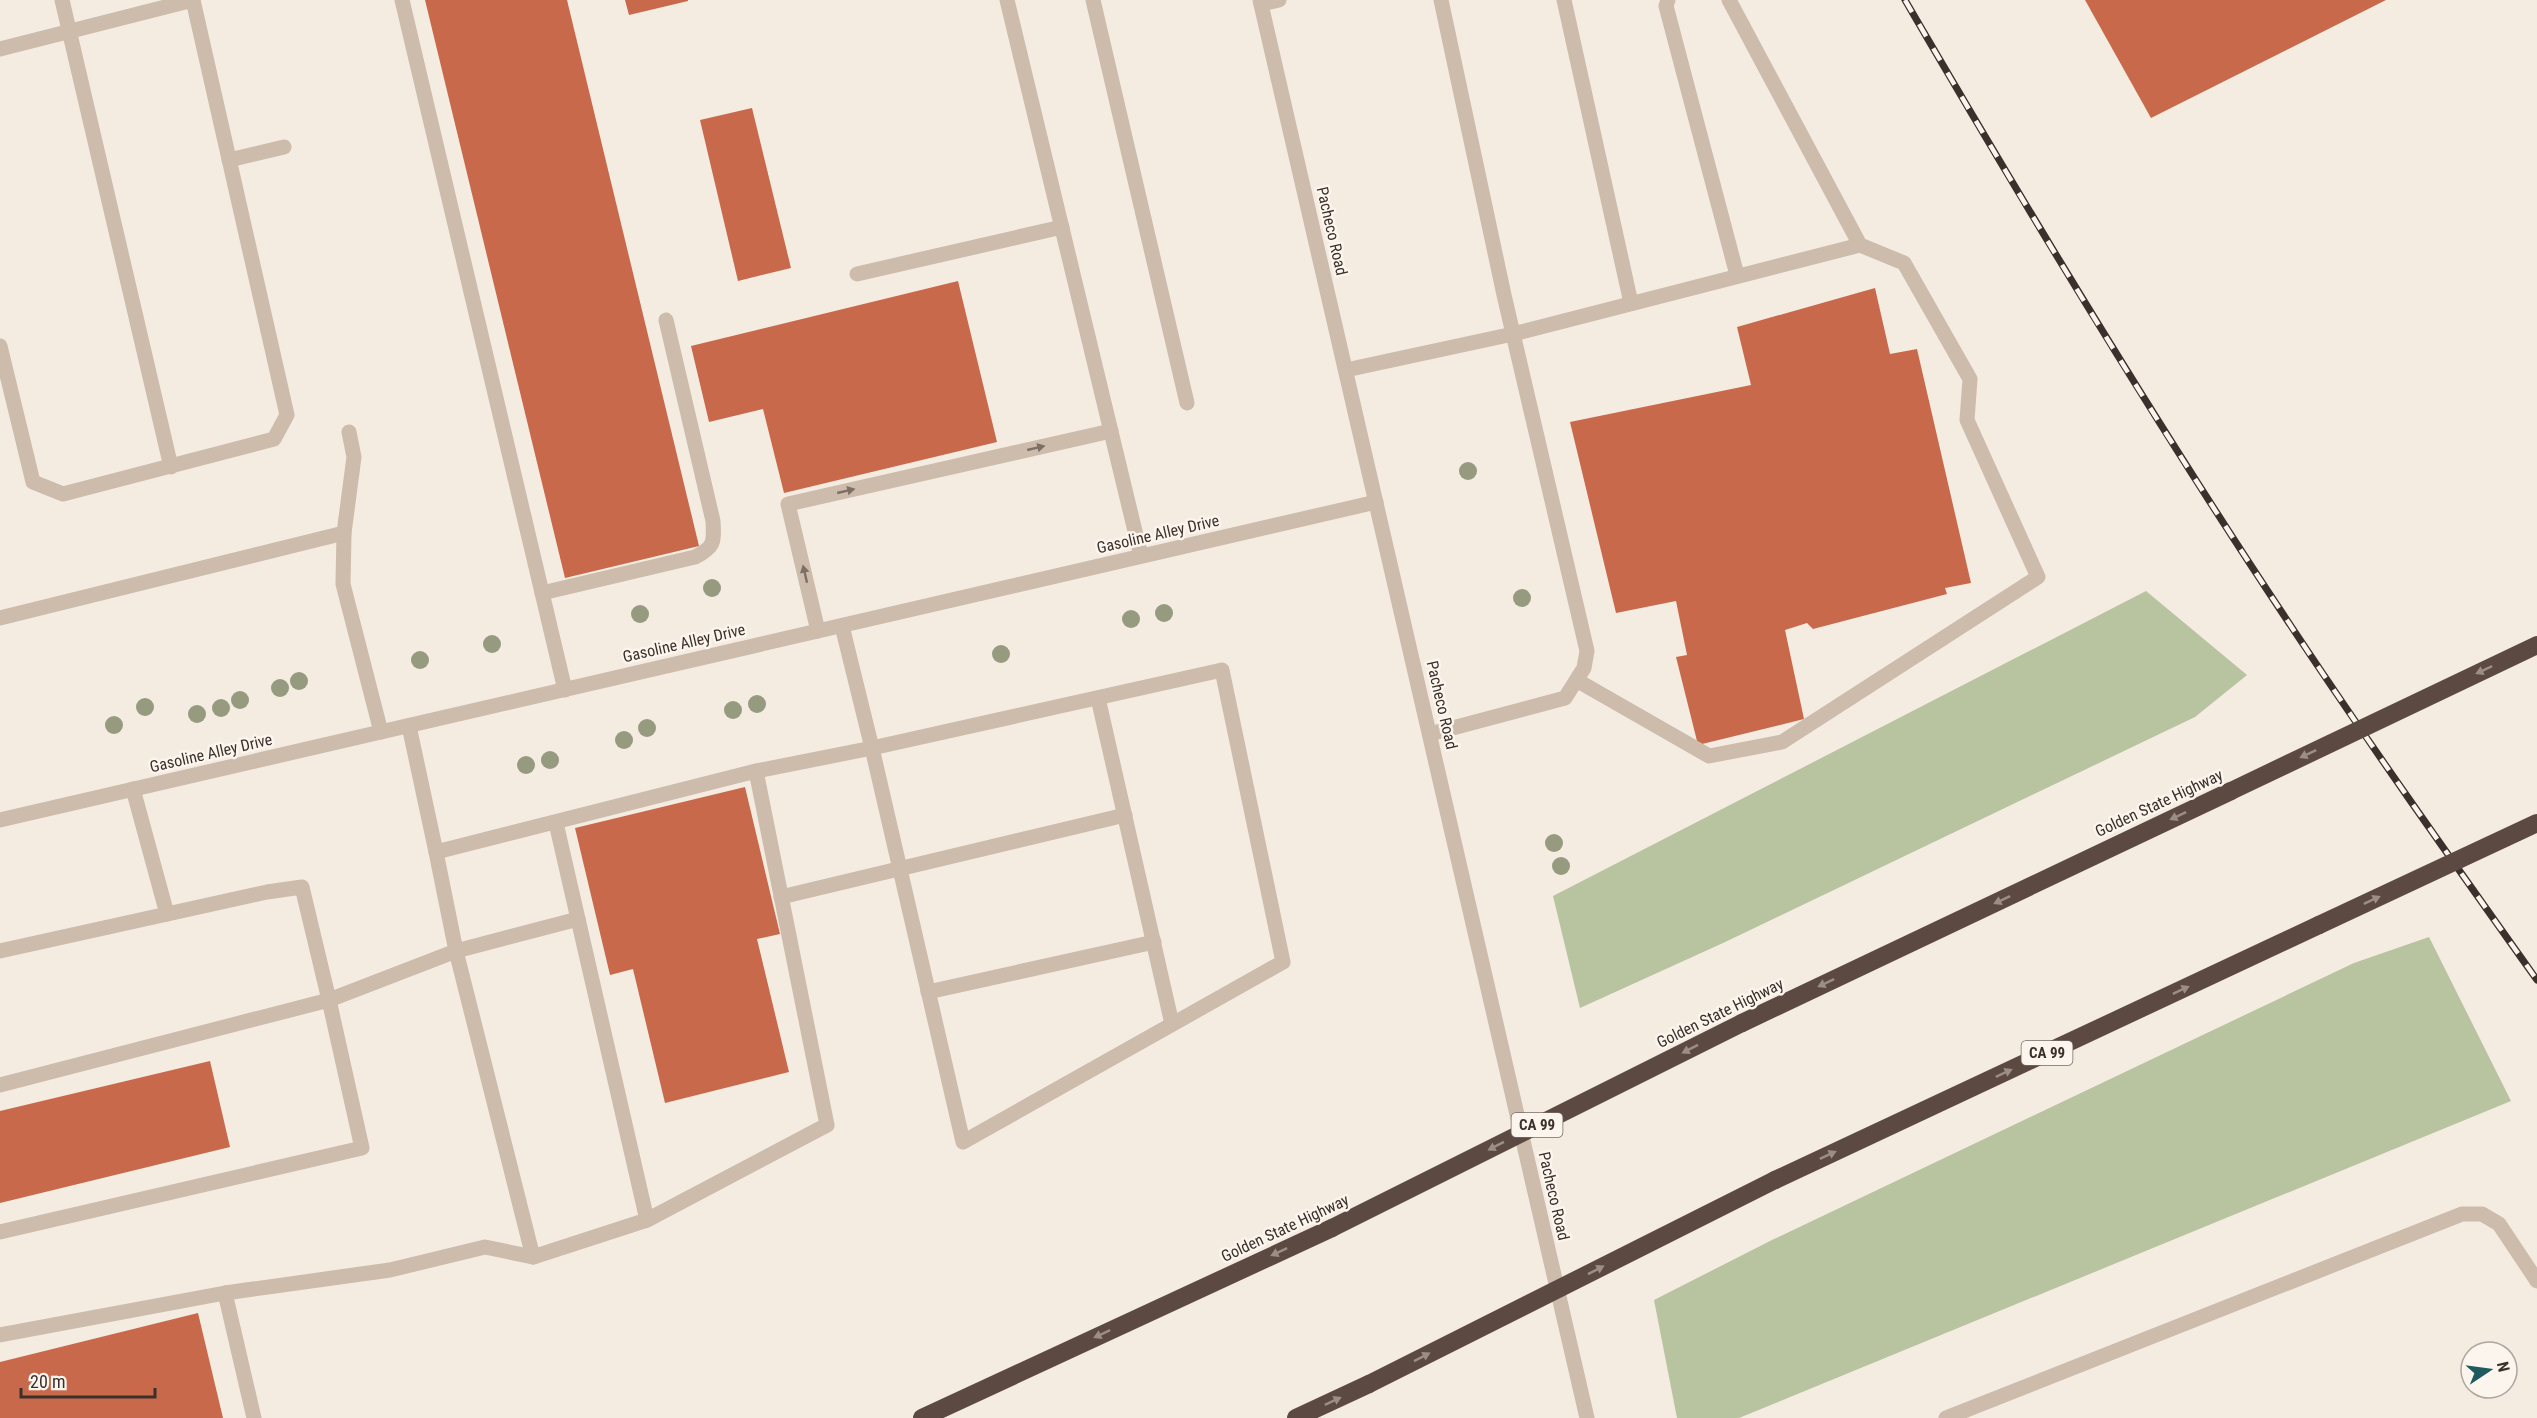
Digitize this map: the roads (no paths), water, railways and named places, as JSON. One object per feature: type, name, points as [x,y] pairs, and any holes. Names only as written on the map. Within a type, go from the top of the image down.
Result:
[{"type":"highway","name":"Golden State Highway","points":[[922,1418],[1332,1228],[1742,1023],[2537,645]]},
{"type":"highway","name":"CA 99","points":[[1296,1418],[1369,1384],[1774,1180],[2537,823]]},
{"type":"street","points":[[62,0],[171,466]]},
{"type":"street","points":[[0,49],[193,0],[287,416],[274,439],[63,494],[33,482],[0,346]]},
{"type":"street","points":[[402,0],[565,690]]},
{"type":"street","points":[[1007,0],[1141,556]]},
{"type":"street","points":[[1093,0],[1187,403]]},
{"type":"street","points":[[1260,2],[1279,0]]},
{"type":"street","points":[[1430,734],[1565,698],[1578,681],[1584,668],[1587,651],[1513,334],[1441,0]]},
{"type":"street","points":[[1564,0],[1631,303]]},
{"type":"street","points":[[1668,0],[1666,6],[1737,275]]},
{"type":"street","points":[[1729,0],[1860,245]]},
{"type":"street","name":"Pacheco Road","points":[[1260,2],[1587,1418]]},
{"type":"street","points":[[229,160],[284,147]]},
{"type":"street","points":[[856,274],[1062,227]]},
{"type":"street","points":[[1346,370],[1513,334],[1860,245],[1904,263],[1970,379],[1967,420],[2038,577],[1782,742],[1709,756],[1578,681]]},
{"type":"street","points":[[542,593],[695,557],[708,550],[714,540],[713,521],[666,320]]},
{"type":"street","points":[[818,631],[788,504],[1111,431]]},
{"type":"street","points":[[349,432],[354,457],[344,533],[343,584],[381,732]]},
{"type":"street","name":"Gasoline Alley Drive","points":[[0,820],[1376,502]]},
{"type":"street","points":[[0,618],[344,533]]},
{"type":"street","points":[[436,852],[555,824],[756,771],[872,748],[1222,670],[1283,962],[963,1142],[872,748],[842,626]]},
{"type":"street","points":[[1098,698],[1172,1024]]},
{"type":"street","points":[[409,726],[456,951],[533,1257]]},
{"type":"street","points":[[0,1335],[225,1293],[390,1270],[485,1248],[533,1257],[647,1220],[827,1125],[756,771]]},
{"type":"street","points":[[133,789],[167,914]]},
{"type":"street","points":[[781,897],[1125,815]]},
{"type":"street","points":[[555,824],[647,1220]]},
{"type":"street","points":[[0,951],[267,892],[302,888],[362,1148],[0,1232]]},
{"type":"street","points":[[0,1085],[329,1000],[456,951],[578,920]]},
{"type":"street","points":[[928,992],[1154,942]]},
{"type":"street","points":[[1946,1418],[2462,1214],[2482,1214],[2499,1224],[2537,1281]]},
{"type":"street","points":[[225,1293],[254,1418]]},
{"type":"railway","points":[[1905,0],[1996,156],[2234,539],[2440,844],[2537,980]]}]
